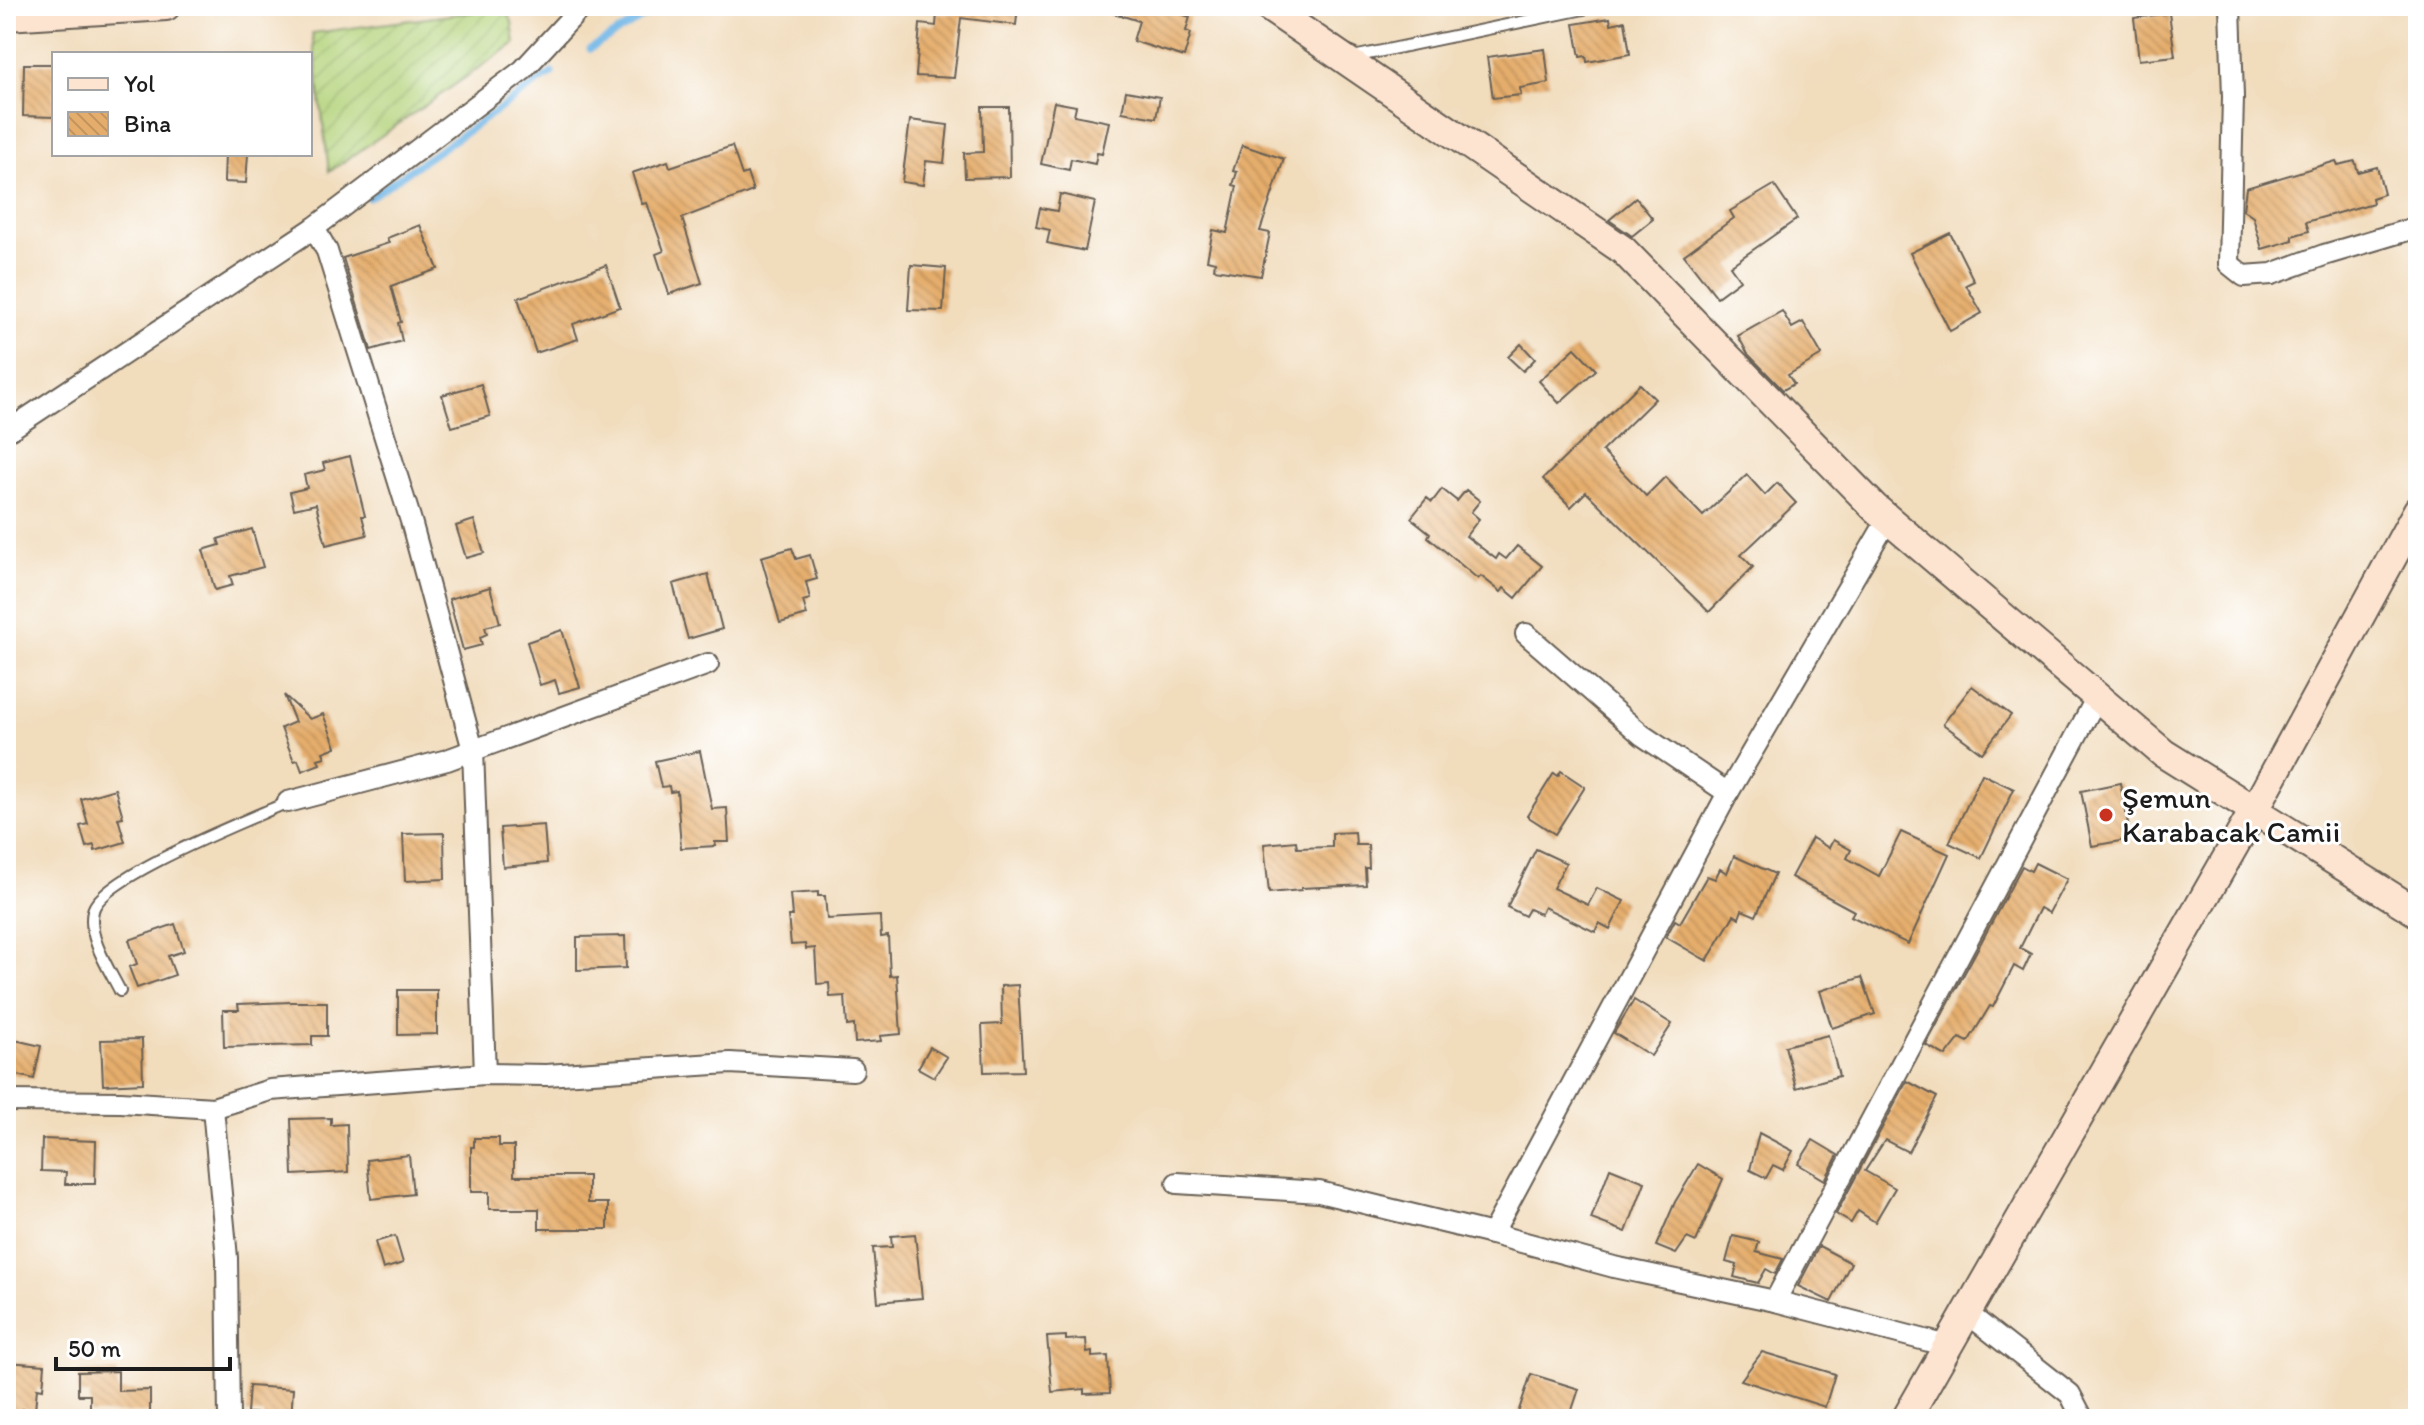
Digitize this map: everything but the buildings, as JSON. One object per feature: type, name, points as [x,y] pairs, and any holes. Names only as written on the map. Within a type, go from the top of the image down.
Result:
[{"type":"street","points":[[6,16],[166,6]]},
{"type":"street","points":[[6,432],[314,228],[523,70],[582,6]]},
{"type":"street","points":[[1267,6],[1623,250],[1888,519],[2163,753],[2418,913]]},
{"type":"street","points":[[2230,6],[2233,97],[2229,264],[2244,276],[2272,274],[2418,227]]},
{"type":"street","points":[[314,228],[327,251],[411,521],[473,750],[485,1074]]},
{"type":"street","points":[[1906,1419],[2255,809],[2418,510]]},
{"type":"street","points":[[1492,1234],[1728,793],[1888,519]]},
{"type":"street","points":[[1526,634],[1642,735],[1728,793]]},
{"type":"street","points":[[288,802],[447,760],[708,664]]},
{"type":"street","points":[[1775,1301],[2097,697]]},
{"type":"street","points":[[6,1101],[121,1102],[213,1108],[270,1090],[485,1074],[546,1075],[730,1063],[853,1070]]},
{"type":"street","points":[[213,1108],[227,1258],[229,1419]]},
{"type":"street","points":[[1177,1183],[1319,1192],[1614,1267],[1775,1301],[1948,1346]]},
{"type":"street","points":[[1967,1313],[2070,1394],[2083,1419]]},
{"type":"lane","points":[[1344,59],[1598,6]]},
{"type":"lane","points":[[120,991],[96,937],[92,916],[99,898],[139,870],[288,802]]},
{"type":"green space","points":[[503,8],[512,22],[515,43],[329,172],[312,33]]},
{"type":"waterway","points":[[590,49],[662,6]]},
{"type":"waterway","points":[[369,198],[552,73]]},
{"type":"place","name":"Şemun Karabacak Camii","points":[[2106,815]]}]
